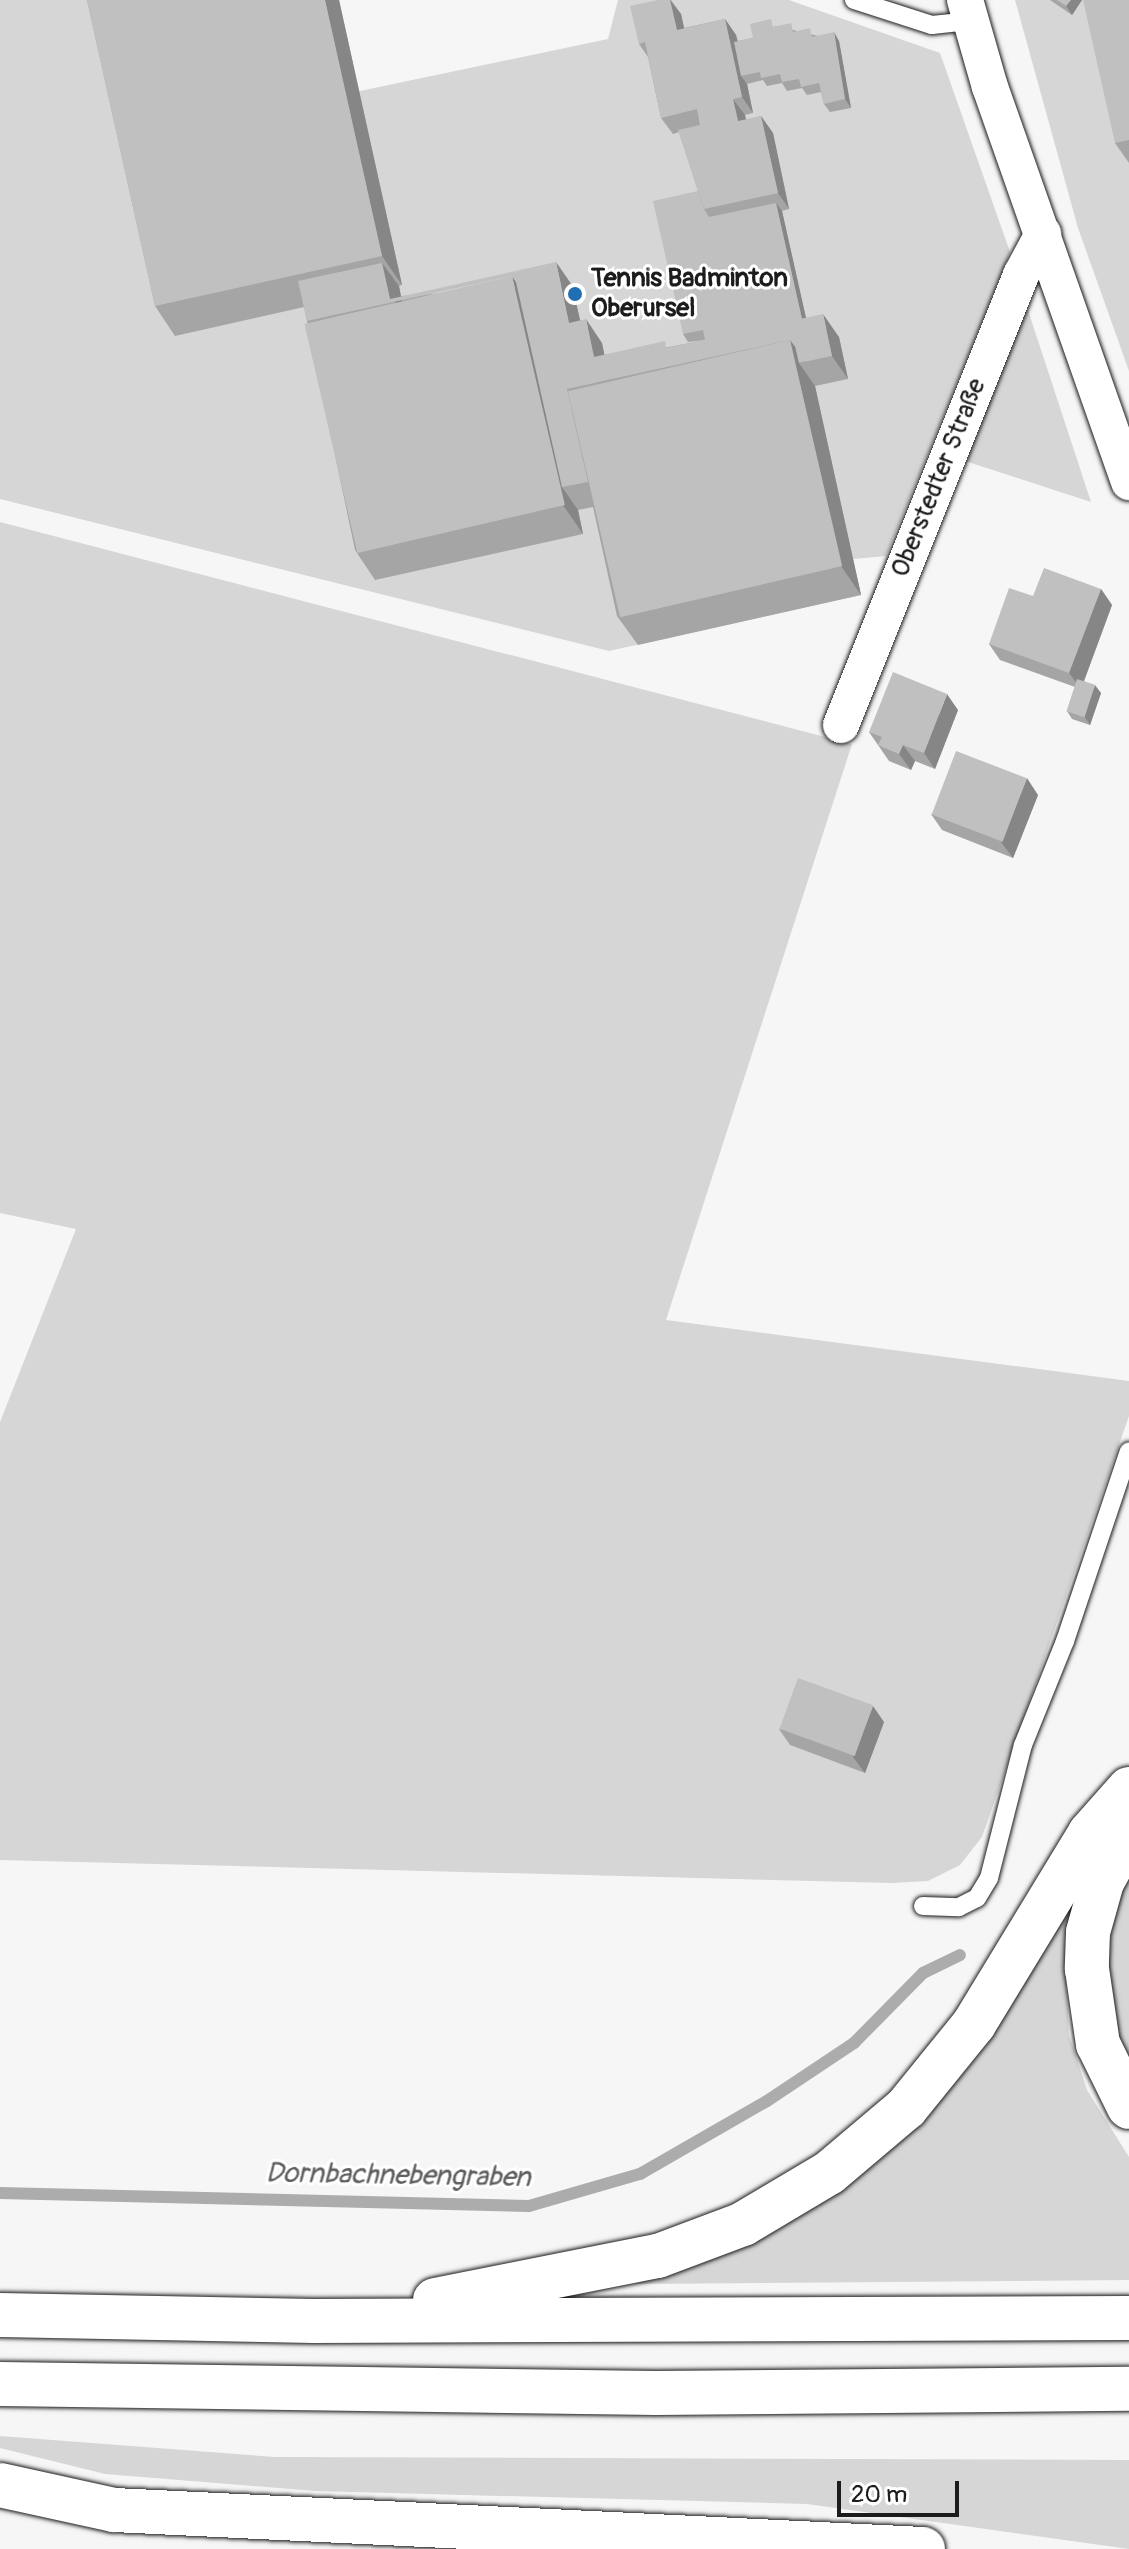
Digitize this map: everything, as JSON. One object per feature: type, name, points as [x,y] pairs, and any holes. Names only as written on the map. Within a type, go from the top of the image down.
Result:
[{"type":"highway","points":[[314,2321],[658,2256],[743,2224],[829,2173],[906,2108],[974,2024],[1090,1833],[1129,1789]]},
{"type":"highway","points":[[1129,1833],[1102,1882],[1088,1932],[1087,1969],[1098,2044],[1129,2107]]},
{"type":"highway","points":[[0,2315],[314,2321],[1129,2318]]},
{"type":"highway","points":[[0,2384],[641,2393],[1129,2389]]},
{"type":"highway","points":[[0,2485],[114,2510],[923,2549]]},
{"type":"street","points":[[967,11],[1129,482]]},
{"type":"street","name":"Oberstedter Straße","points":[[841,725],[1021,275],[1043,234]]},
{"type":"lane","points":[[854,0],[932,25],[967,11]]},
{"type":"lane","points":[[923,1906],[959,1907],[977,1898],[989,1878],[1023,1745],[1065,1641],[1129,1451]]},
{"type":"shaded area","name":"Tennis Badminton Oberursel","points":[[0,0],[88,0],[360,91],[608,39],[618,0],[789,0],[940,53],[1010,252],[886,556],[853,559],[861,595],[609,651],[0,499]]},
{"type":"shaded area","points":[[1015,0],[1129,0],[1129,371],[1078,228]]},
{"type":"shaded area","points":[[1024,298],[1091,502],[959,459]]},
{"type":"shaded area","points":[[0,522],[852,744],[666,1320],[1129,1381],[1129,1416],[982,1837],[960,1865],[928,1881],[892,1883],[0,1860],[0,1422],[76,1229],[0,1213]]},
{"type":"shaded area","points":[[1129,1857],[1129,2075],[1105,2003],[1106,1936]]},
{"type":"shaded area","points":[[1073,1904],[1066,1976],[1069,2035],[1087,2090],[1129,2157],[1129,2280],[634,2284],[715,2257],[796,2217],[873,2165],[929,2110]]},
{"type":"shaded area","points":[[0,2436],[275,2457],[1129,2460],[1129,2549],[807,2504],[316,2491],[105,2474],[0,2448]]},
{"type":"building","points":[[87,0],[325,0],[382,256],[155,306]]},
{"type":"building","points":[[670,0],[677,30],[725,19],[742,97],[733,99],[738,121],[761,116],[778,193],[704,209],[678,130],[700,125],[697,109],[661,118],[645,42],[639,44],[630,6]]},
{"type":"building","points":[[1057,0],[1071,0],[1066,6]]},
{"type":"building","points":[[1083,0],[1129,0],[1129,140],[1115,143]]},
{"type":"building","points":[[771,19],[773,27],[791,23],[793,32],[810,28],[812,37],[834,32],[845,99],[824,104],[819,83],[801,87],[799,79],[782,82],[780,74],[761,78],[760,72],[741,76],[734,42],[753,38],[750,24]]},
{"type":"building","points":[[698,191],[709,217],[776,203],[802,319],[705,340],[703,330],[683,334],[653,201]]},
{"type":"building","points":[[556,262],[569,323],[586,319],[594,357],[665,341],[666,348],[823,314],[832,356],[799,363],[795,346],[790,340],[567,389],[588,482],[562,487],[516,282],[512,276],[307,321],[298,281],[382,263],[390,299]]},
{"type":"building","points":[[512,276],[565,505],[357,553],[304,324]]},
{"type":"building","points":[[790,340],[842,566],[620,617],[568,391]]},
{"type":"building","points":[[1044,568],[1101,589],[1069,673],[989,644],[1009,588],[1033,596]]},
{"type":"building","points":[[893,672],[947,694],[924,753],[903,745],[899,754],[878,745],[882,737],[869,732]]},
{"type":"building","points":[[1077,679],[1095,685],[1085,717],[1066,711]]},
{"type":"building","points":[[956,751],[1027,778],[1003,842],[932,814]]},
{"type":"building","points":[[798,1678],[873,1705],[855,1756],[780,1729]]},
{"type":"waterway","name":"Dornbachnebengraben","points":[[0,2193],[529,2206],[640,2174],[767,2101],[854,2043],[923,1973],[960,1955]]},
{"type":"place","name":"Tennis Badminton Oberursel","points":[[575,294]]}]
